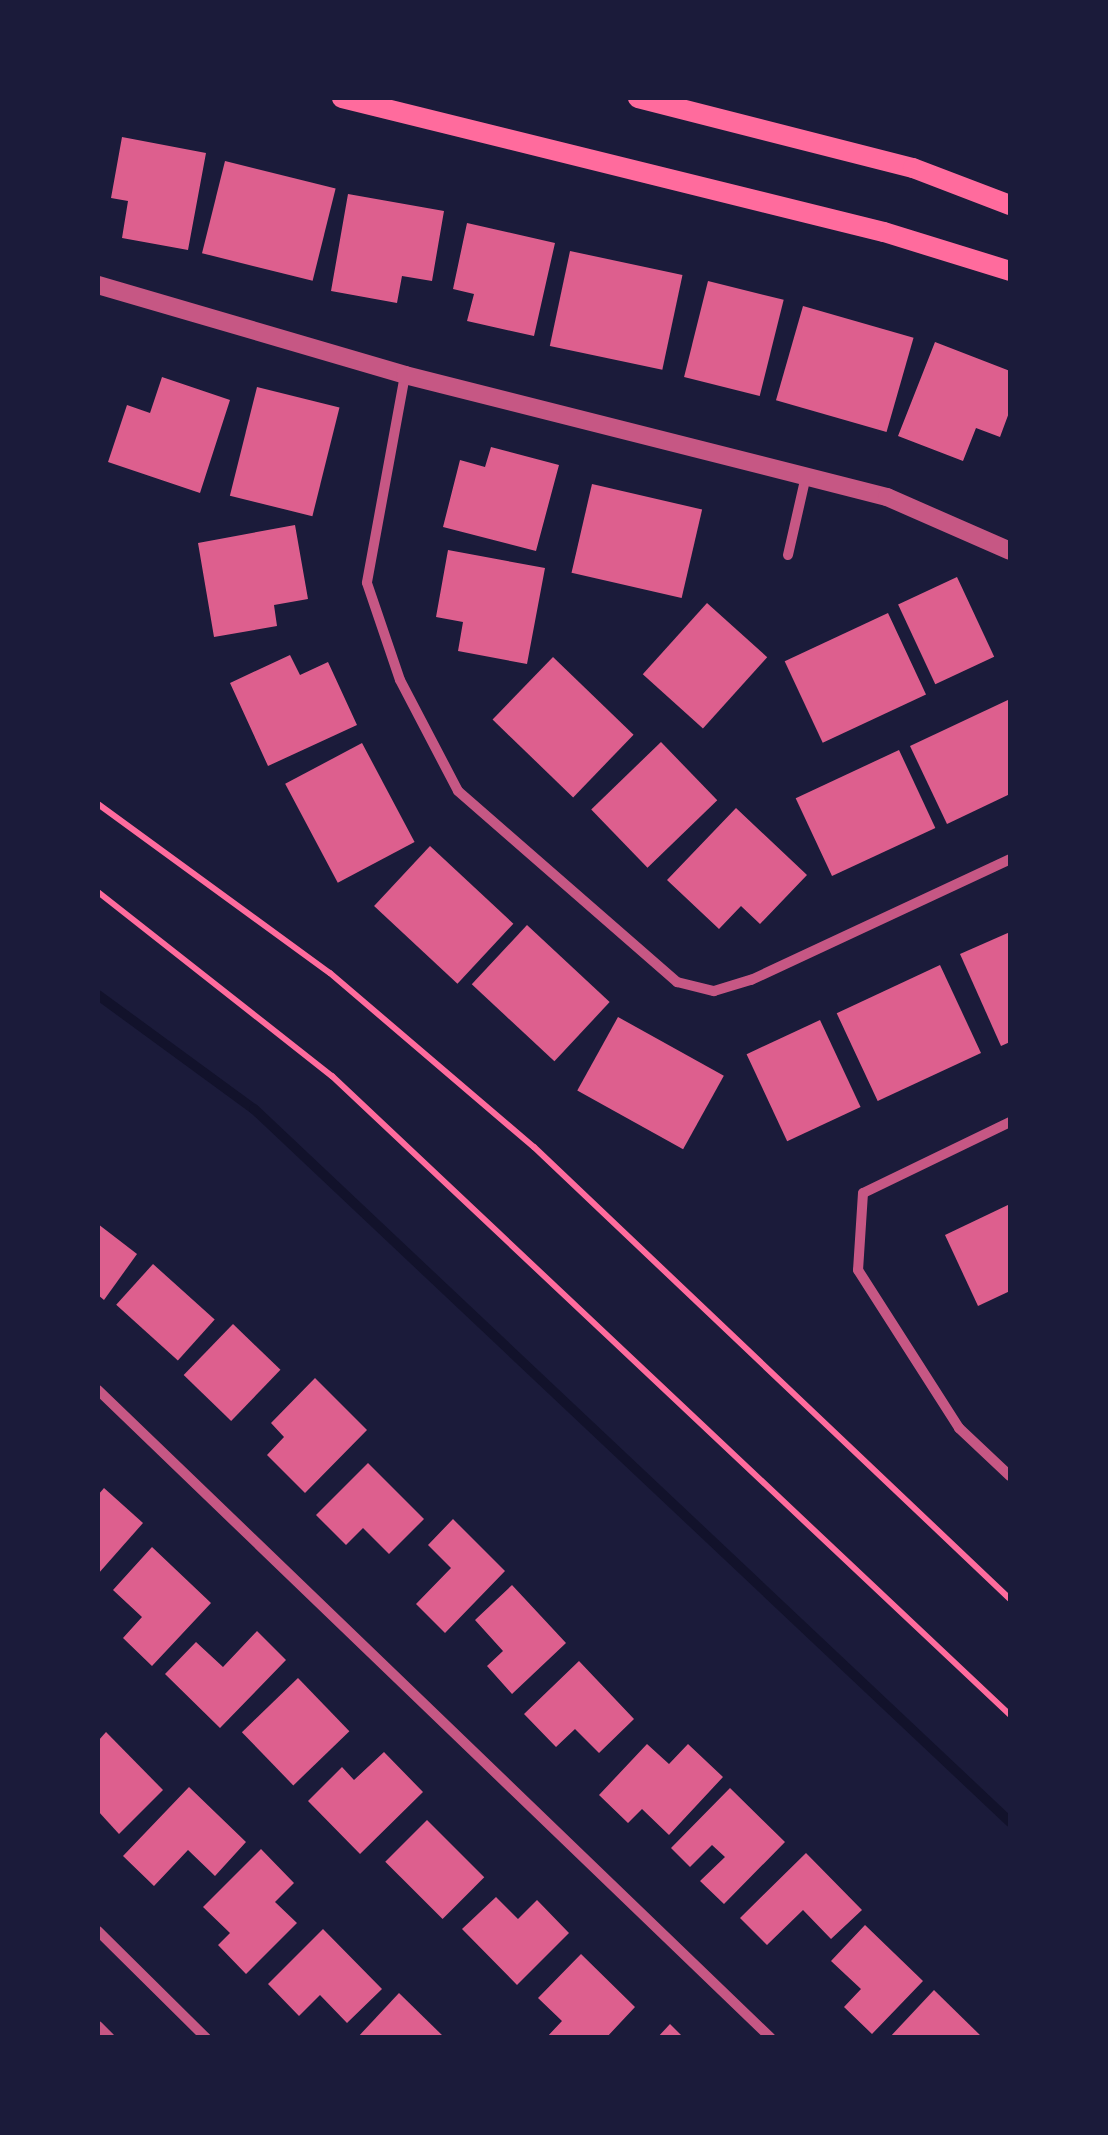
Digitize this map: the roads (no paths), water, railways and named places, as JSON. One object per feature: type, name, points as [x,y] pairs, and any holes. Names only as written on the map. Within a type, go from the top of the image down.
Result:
[{"type":"main road","points":[[342,98],[884,232],[1010,271]]},
{"type":"main road","points":[[638,98],[913,168],[1010,205]]},
{"type":"street","points":[[98,285],[405,375],[887,497],[1010,551]]},
{"type":"street","points":[[405,375],[367,583],[400,680],[458,790],[677,982],[714,991],[751,980],[1010,859]]},
{"type":"street","points":[[788,555],[806,476]]},
{"type":"street","points":[[1010,1122],[863,1193],[858,1270],[959,1428],[1010,1476]]},
{"type":"street","points":[[98,1390],[771,2038]]},
{"type":"street","points":[[98,1931],[206,2038]]},
{"type":"street","points":[[98,2026],[110,2038]]},
{"type":"waterway","points":[[98,995],[254,1109],[1010,1822]]}]
